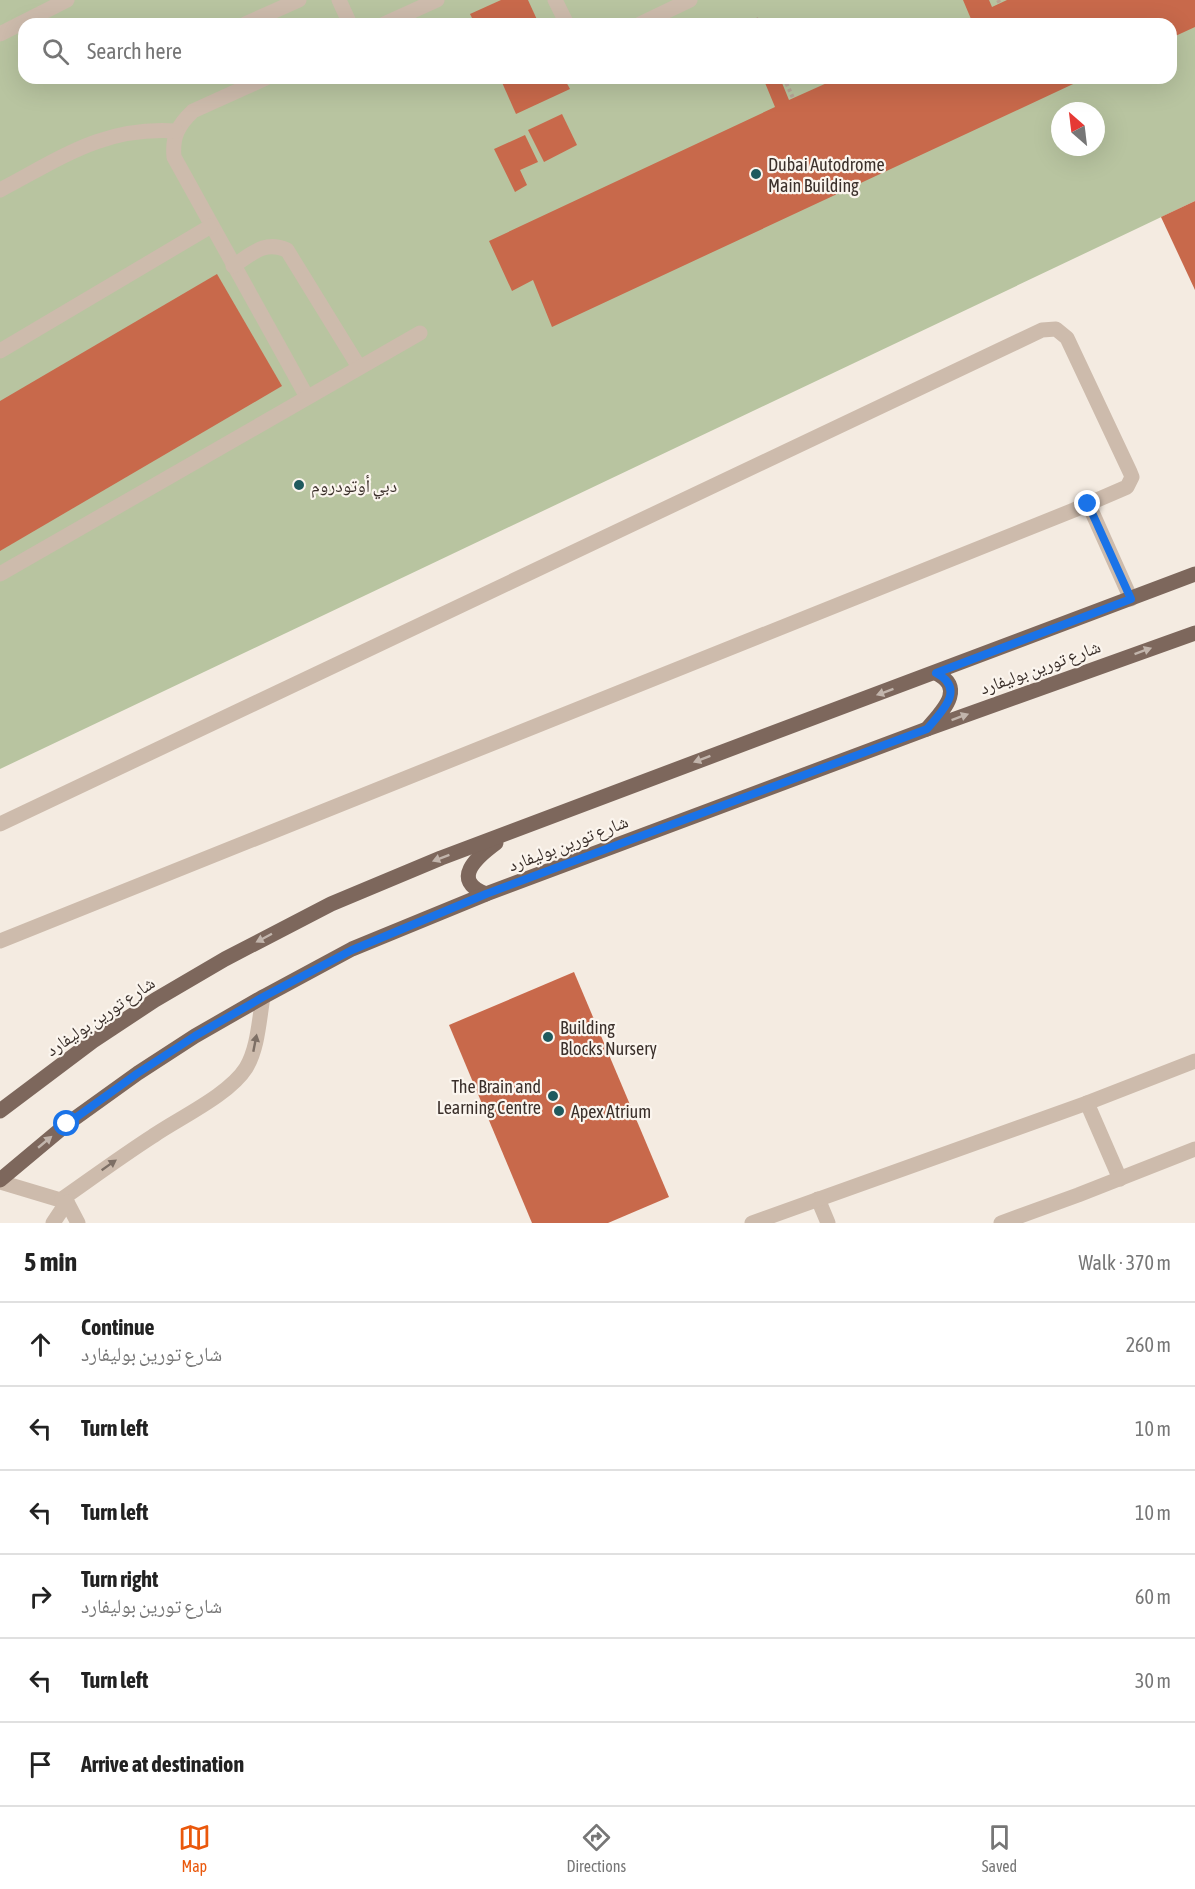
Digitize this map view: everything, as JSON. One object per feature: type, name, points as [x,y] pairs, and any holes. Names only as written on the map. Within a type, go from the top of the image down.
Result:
[{"type":"main road","name":"شارع تورين بوليفارد","points":[[0,1111],[93,1041],[155,1000],[225,959],[331,904],[441,858],[1195,574]]},
{"type":"main road","name":"شارع تورين بوليفارد","points":[[0,1181],[67,1124],[138,1073],[195,1036],[352,950],[486,894],[927,729],[1195,633]]},
{"type":"main road","points":[[927,729],[947,705],[950,697],[951,690],[948,682],[936,673]]},
{"type":"main road","points":[[486,894],[477,890],[470,882],[469,872],[472,863],[508,834]]},
{"type":"lane","points":[[32,18],[67,0]]},
{"type":"lane","points":[[258,18],[299,0]]},
{"type":"lane","points":[[339,0],[347,18]]},
{"type":"lane","points":[[397,18],[437,0]]},
{"type":"lane","points":[[555,0],[564,18]]},
{"type":"lane","points":[[652,18],[690,0]]},
{"type":"lane","points":[[0,34],[18,25]]},
{"type":"lane","points":[[253,84],[193,111],[183,120],[176,131],[173,144],[174,157],[307,397]]},
{"type":"lane","points":[[0,190],[103,138],[140,131],[176,131]]},
{"type":"lane","points":[[0,351],[211,226]]},
{"type":"lane","points":[[233,266],[264,246],[276,245],[287,250],[359,367]]},
{"type":"lane","points":[[0,824],[1049,328],[1056,329],[1067,338],[1131,472],[1132,477],[1127,487],[1088,504],[0,941]]},
{"type":"lane","points":[[0,574],[420,333]]},
{"type":"lane","points":[[1088,504],[1131,599]]},
{"type":"lane","points":[[53,1223],[64,1200],[152,1136],[216,1096],[238,1077],[246,1068],[254,1052],[263,997]]},
{"type":"lane","points":[[752,1223],[1087,1103],[1195,1061]]},
{"type":"lane","points":[[1087,1103],[1120,1179]]},
{"type":"lane","points":[[1001,1223],[1195,1149]]},
{"type":"lane","points":[[0,1181],[64,1200],[78,1223]]},
{"type":"lane","points":[[818,1199],[828,1223]]},
{"type":"path","points":[[787,84],[793,98]]},
{"type":"green space","name":"دبي أوتودروم","points":[[0,0],[1195,0],[1195,201],[0,769]]},
{"type":"building","points":[[501,0],[528,0],[536,18],[472,18],[470,14]]},
{"type":"building","points":[[963,0],[989,0],[992,7],[1007,0],[1195,0],[1195,27],[1177,35],[1177,18],[971,18]]},
{"type":"building","points":[[503,84],[567,84],[570,89],[516,114]]},
{"type":"building","name":"Dubai Autodrome Main Building","points":[[765,84],[782,84],[789,100],[825,84],[1073,84],[552,327],[533,280],[512,291],[489,241],[775,107]]},
{"type":"building","points":[[562,114],[577,145],[544,162],[528,130]]},
{"type":"building","points":[[525,135],[538,162],[520,170],[527,185],[515,192],[494,149]]},
{"type":"building","points":[[1195,201],[1195,290],[1161,217]]},
{"type":"building","points":[[217,274],[282,386],[0,551],[0,401]]},
{"type":"building","name":"Apex Atrium","points":[[574,972],[669,1197],[608,1223],[532,1223],[449,1025]]},
{"type":"place","name":"Dubai Autodrome Main Building","points":[[756,174]]},
{"type":"place","name":"دبي أوتودروم","points":[[299,485]]},
{"type":"place","name":"Building Blocks Nursery","points":[[548,1037]]},
{"type":"place","name":"The Brain and Learning Centre","points":[[553,1096]]},
{"type":"place","name":"Apex Atrium","points":[[559,1111]]},
{"type":"route","points":[[67,1124],[138,1073],[195,1036],[352,950],[486,894],[927,729],[947,705],[950,697],[951,690],[948,682],[936,673],[1131,599],[1088,504]]}]
